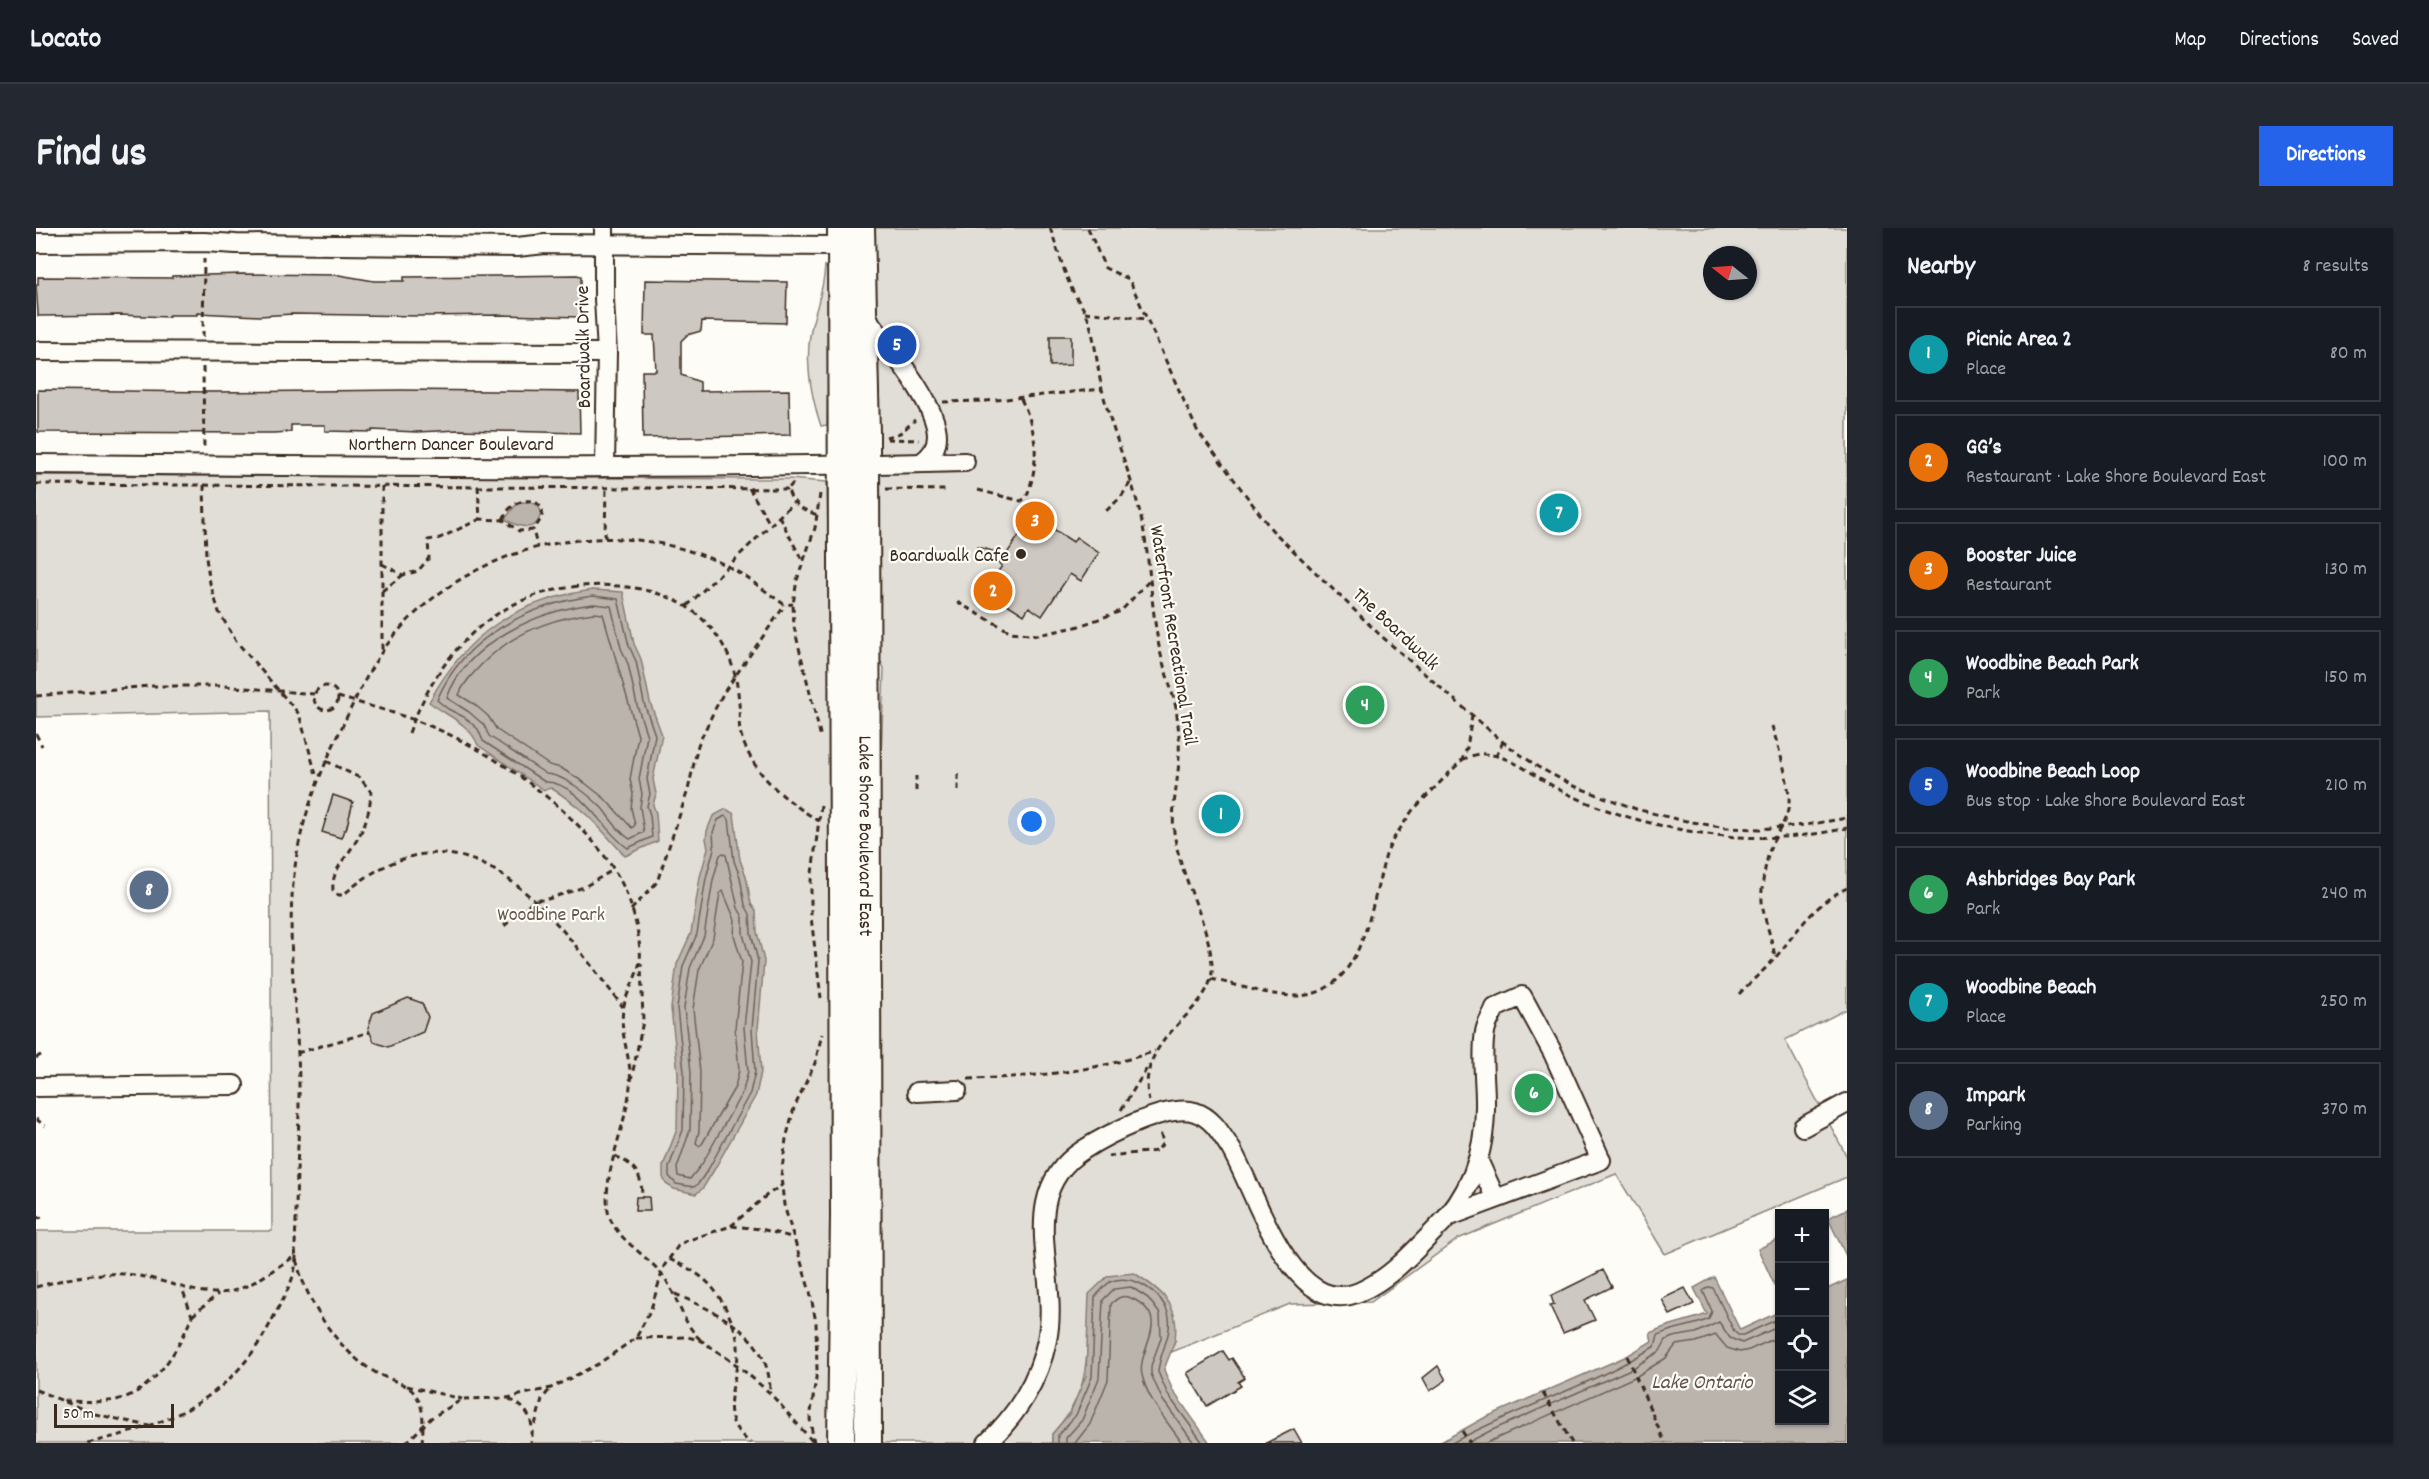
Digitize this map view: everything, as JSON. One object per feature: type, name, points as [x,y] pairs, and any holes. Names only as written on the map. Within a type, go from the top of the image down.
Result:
[{"type":"highway","name":"Lake Shore Boulevard East","points":[[861,228],[868,1443]]},
{"type":"highway","name":"Lake Shore Boulevard East","points":[[840,1443],[863,470],[841,237]]},
{"type":"street","points":[[36,243],[204,242],[517,247],[604,236],[841,237]]},
{"type":"street","name":"Boardwalk Drive","points":[[604,236],[605,466]]},
{"type":"street","points":[[862,303],[871,324],[924,398],[934,422],[937,437],[934,449],[929,458],[921,463]]},
{"type":"street","points":[[36,351],[606,353]]},
{"type":"street","name":"Northern Dancer Boulevard","points":[[36,464],[605,466],[863,470],[921,463],[965,462]]},
{"type":"street","points":[[987,1443],[1001,1430],[1027,1393],[1042,1363],[1048,1339],[1051,1307],[1050,1281],[1042,1231],[1046,1199],[1066,1164],[1081,1151],[1108,1136],[1174,1110],[1196,1112],[1218,1128],[1238,1160],[1267,1224],[1291,1265],[1309,1283],[1334,1295],[1360,1292],[1394,1271],[1450,1216],[1479,1162],[1484,1132],[1485,1030],[1495,1008],[1522,996],[1553,1053],[1601,1160],[1495,1197],[1450,1216]]},
{"type":"street","points":[[36,1087],[234,1085]]},
{"type":"street","points":[[917,1092],[958,1085]]},
{"type":"street","points":[[1803,1127],[1846,1104]]},
{"type":"street","points":[[1479,1162],[1495,1197]]},
{"type":"path","name":"Waterfront Recreational Trail","points":[[1050,228],[1070,287],[1086,312],[1094,339],[1102,389],[1143,525],[1158,642],[1176,708],[1179,754],[1174,831],[1179,857],[1209,946],[1211,979]]},
{"type":"path","name":"The Boardwalk","points":[[1088,228],[1105,268],[1129,279],[1197,430],[1272,530],[1379,634],[1503,742],[1538,767],[1574,786],[1636,809],[1676,819],[1726,828],[1783,828],[1847,818]]},
{"type":"path","points":[[1086,312],[1147,319]]},
{"type":"path","points":[[954,402],[1102,389]]},
{"type":"path","points":[[978,490],[1021,501],[1026,498],[1035,474],[1035,456],[1031,428],[1020,397]]},
{"type":"path","points":[[919,417],[900,433],[882,437],[893,440],[922,440]]},
{"type":"path","points":[[863,470],[886,489],[945,490]]},
{"type":"path","points":[[204,474],[206,558],[210,583],[219,612],[236,641],[279,692],[294,706],[301,717],[317,780]]},
{"type":"path","points":[[788,489],[797,478]]},
{"type":"path","points":[[1106,511],[1121,497],[1131,482]]},
{"type":"path","points":[[36,484],[788,489]]},
{"type":"path","points":[[382,486],[382,652]]},
{"type":"path","points":[[478,486],[480,519]]},
{"type":"path","points":[[605,538],[606,487]]},
{"type":"path","points":[[749,488],[770,524]]},
{"type":"path","points":[[788,489],[794,502],[802,509],[817,515]]},
{"type":"path","points":[[820,492],[815,528],[797,580],[793,604],[794,627],[822,745]]},
{"type":"path","points":[[503,520],[514,505],[521,501],[534,501],[542,508],[543,513],[533,530],[537,546]]},
{"type":"path","points":[[687,606],[794,502]]},
{"type":"path","points":[[779,516],[803,562]]},
{"type":"path","points":[[382,591],[403,575],[417,571],[427,563],[430,552],[428,540],[440,538],[480,519],[503,520],[519,531],[533,530]]},
{"type":"path","points":[[87,1443],[151,1426],[202,1402],[248,1358],[266,1334],[293,1280],[296,1256],[300,1097],[293,966],[294,868],[301,834],[317,780],[354,701],[382,652],[406,624],[452,585],[482,567],[537,546],[568,541],[605,538],[663,544],[696,553],[726,566],[785,605],[793,604]]},
{"type":"path","points":[[382,564],[403,575]]},
{"type":"path","points":[[957,603],[1011,632],[1038,635],[1076,627],[1121,611],[1150,580]]},
{"type":"path","points":[[409,733],[429,685],[443,665],[459,645],[495,615],[539,594],[568,587],[598,585],[647,590],[687,606],[705,621],[718,638],[730,658],[736,675],[741,734],[750,754],[773,787],[791,804],[819,820]]},
{"type":"path","points":[[632,910],[657,882],[688,790],[698,745],[724,692],[785,605]]},
{"type":"path","points":[[36,696],[150,686],[224,686],[314,694]]},
{"type":"path","points":[[338,697],[334,708],[322,710],[316,706],[314,694],[318,688],[326,686],[333,688],[338,697],[414,720],[473,747],[529,783],[586,835],[621,881],[632,910],[641,960],[643,1021],[607,1199],[608,1212],[612,1223],[661,1273],[674,1294],[687,1325],[702,1341],[737,1365],[770,1393],[814,1443]]},
{"type":"path","points":[[1150,1107],[1146,1080],[1155,1051],[1205,992],[1211,979],[1297,996],[1320,990],[1342,975],[1352,963],[1392,841],[1412,811],[1462,760],[1467,748],[1472,716]]},
{"type":"path","points":[[1772,726],[1789,803],[1783,828],[1770,849],[1762,891],[1762,906],[1773,939],[1775,958]]},
{"type":"path","points":[[36,734],[42,746]]},
{"type":"path","points":[[1496,756],[1503,742]]},
{"type":"path","points":[[1462,760],[1483,753],[1496,756],[1561,790],[1637,820],[1724,838],[1777,838],[1847,828]]},
{"type":"path","points":[[326,761],[360,778],[371,792],[367,818],[359,836],[334,875],[333,890],[338,895],[343,894],[369,875],[412,855],[435,853],[459,857],[501,873],[535,900],[623,1007]]},
{"type":"path","points":[[958,774],[958,791]]},
{"type":"path","points":[[916,776],[916,791]]},
{"type":"path","points":[[821,800],[811,881],[811,917],[822,1006]]},
{"type":"path","points":[[504,926],[535,900],[545,900],[584,887],[613,870]]},
{"type":"path","points":[[1739,994],[1775,958],[1806,918],[1827,900],[1847,888]]},
{"type":"path","points":[[631,1083],[622,1032],[623,1007],[641,960]]},
{"type":"path","points":[[814,1443],[810,1419],[817,1371],[816,1323],[810,1292],[784,1205],[781,1176],[786,1139],[794,1108],[815,1063],[822,1025]]},
{"type":"path","points":[[297,1053],[370,1032]]},
{"type":"path","points":[[958,1085],[1054,1075],[1122,1062],[1155,1051]]},
{"type":"path","points":[[36,1058],[42,1054]]},
{"type":"path","points":[[1108,1136],[1112,1124],[1150,1064]]},
{"type":"path","points":[[36,1119],[45,1126]]},
{"type":"path","points":[[1101,1157],[1157,1151],[1163,1143],[1159,1129]]},
{"type":"path","points":[[615,1156],[636,1168],[641,1177],[642,1197]]},
{"type":"path","points":[[296,1256],[321,1317],[341,1346],[377,1373],[407,1386],[463,1399],[507,1398],[551,1388],[598,1365],[636,1338],[651,1309],[661,1273],[678,1246],[686,1241],[731,1226],[766,1195],[782,1185]]},
{"type":"path","points":[[36,1218],[45,1217]]},
{"type":"path","points":[[731,1226],[761,1229],[792,1238]]},
{"type":"path","points":[[36,1287],[63,1279],[117,1274],[144,1277],[218,1293],[236,1290],[255,1282],[296,1256]]},
{"type":"path","points":[[668,1259],[696,1272],[711,1284],[733,1324],[738,1343],[737,1365],[731,1389],[731,1415],[738,1430],[751,1443]]},
{"type":"path","points":[[182,1287],[192,1316]]},
{"type":"path","points":[[64,1401],[117,1399],[138,1389],[171,1359],[181,1343],[192,1316],[218,1293]]},
{"type":"path","points":[[674,1294],[733,1324],[752,1341],[765,1359],[770,1380],[770,1393]]},
{"type":"path","points":[[636,1338],[688,1337],[702,1341]]},
{"type":"path","points":[[1627,1356],[1665,1443]]},
{"type":"path","points":[[407,1386],[419,1400],[423,1425],[422,1443]]},
{"type":"path","points":[[531,1443],[542,1399],[551,1388]]},
{"type":"path","points":[[36,1390],[95,1414],[151,1426]]},
{"type":"path","points":[[1543,1393],[1572,1443]]},
{"type":"path","points":[[507,1398],[518,1404],[534,1426]]},
{"type":"path","points":[[406,1443],[423,1425],[463,1399]]},
{"type":"path","points":[[1462,1431],[1470,1443]]},
{"type":"green space","points":[[869,228],[1847,228],[1847,1009],[1785,1040],[1847,1157],[1847,1177],[1665,1254],[1616,1174],[1458,1239],[1371,1302],[1290,1304],[1169,1353],[1175,1341],[1088,1341],[1080,1391],[1062,1423],[1052,1434],[1052,1443],[878,1443],[879,821],[884,668],[873,647]]},
{"type":"green space","points":[[825,266],[830,275],[827,425],[821,426],[811,389],[808,350]]},
{"type":"green space","name":"Woodbine Park","points":[[36,475],[789,479],[827,482],[831,697],[832,1108],[828,1443],[36,1443],[36,1231],[272,1231],[270,711],[36,717]]},
{"type":"water","points":[[522,502],[534,504],[540,509],[536,524],[527,527],[505,519],[515,506]]},
{"type":"water","points":[[593,590],[623,592],[634,644],[641,659],[650,702],[662,735],[653,779],[656,794],[653,805],[656,813],[658,841],[625,856],[573,803],[551,788],[544,790],[478,745],[463,725],[429,702],[459,657],[496,624],[540,602]]},
{"type":"water","points":[[726,809],[734,814],[740,860],[746,876],[751,904],[756,911],[757,932],[764,961],[758,1029],[761,1072],[756,1095],[714,1170],[703,1188],[696,1194],[674,1189],[666,1184],[663,1177],[663,1166],[677,1129],[678,1073],[671,1008],[677,964],[691,933],[700,877],[708,848],[707,831],[713,816]]},
{"type":"water","points":[[1847,1209],[1847,1258],[1829,1220],[1829,1218]]},
{"type":"water","points":[[1775,1241],[1775,1286],[1758,1249]]},
{"type":"water","points":[[1134,1273],[1160,1292],[1171,1307],[1176,1327],[1175,1339],[1164,1370],[1173,1391],[1210,1443],[1052,1443],[1052,1434],[1070,1413],[1086,1375],[1089,1294],[1108,1276]]},
{"type":"water","name":"Lake Ontario","points":[[1714,1277],[1740,1330],[1775,1314],[1775,1425],[1829,1425],[1829,1288],[1847,1280],[1847,1443],[1439,1443],[1484,1418],[1627,1356],[1652,1341],[1650,1333],[1707,1314],[1694,1288]]},
{"type":"building","points":[[339,275],[374,281],[404,281],[404,277],[577,275],[581,276],[581,317],[293,314],[259,316],[197,313],[197,315],[169,315],[169,317],[38,316],[36,285],[38,285],[38,277],[172,278],[172,276]]},
{"type":"building","points":[[645,280],[787,282],[786,323],[702,321],[701,331],[687,335],[681,341],[681,375],[700,382],[700,391],[789,390],[790,435],[643,438],[642,371],[656,371],[654,335],[644,335]]},
{"type":"building","points":[[1050,336],[1071,336],[1071,365],[1050,366]]},
{"type":"building","points":[[38,390],[579,392],[580,433],[459,430],[325,431],[325,425],[291,425],[291,432],[273,433],[38,432]]},
{"type":"building","points":[[1029,513],[1073,542],[1076,537],[1099,553],[1081,581],[1070,574],[1042,616],[1029,607],[1024,615],[998,598],[989,599],[987,587],[1002,566],[977,549],[978,547],[1006,555],[1022,531],[1018,529]]},
{"type":"building","points":[[333,795],[353,802],[346,830],[341,838],[322,832]]},
{"type":"building","points":[[1210,800],[1233,800],[1233,828],[1210,828]]},
{"type":"building","points":[[408,998],[422,1003],[428,1017],[423,1032],[388,1047],[374,1042],[368,1028],[373,1013]]},
{"type":"building","points":[[636,1197],[649,1197],[650,1211],[635,1211]]},
{"type":"building","points":[[1603,1270],[1612,1287],[1585,1300],[1595,1320],[1563,1333],[1550,1306],[1554,1305],[1551,1296]]},
{"type":"building","points":[[1685,1288],[1694,1304],[1670,1315],[1662,1299]]},
{"type":"building","points":[[1223,1351],[1229,1360],[1232,1358],[1245,1378],[1238,1382],[1241,1386],[1207,1406],[1187,1373]]},
{"type":"building","points":[[1438,1366],[1446,1380],[1430,1391],[1423,1378]]},
{"type":"building","points":[[1294,1429],[1302,1443],[1266,1443]]},
{"type":"place","name":"Woodbine Beach Loop","points":[[897,345]]},
{"type":"place","name":"Woodbine Beach","points":[[1559,513]]},
{"type":"place","name":"Booster Juice","points":[[1035,521]]},
{"type":"place","name":"Boardwalk Cafe","points":[[1021,554]]},
{"type":"place","name":"GG’s","points":[[993,591]]},
{"type":"place","name":"Woodbine Beach Park","points":[[1365,705]]},
{"type":"place","name":"Picnic Area 2","points":[[1221,814]]},
{"type":"place","name":"Impark","points":[[149,890]]},
{"type":"place","name":"Ashbridges Bay Park","points":[[1534,1093]]}]
